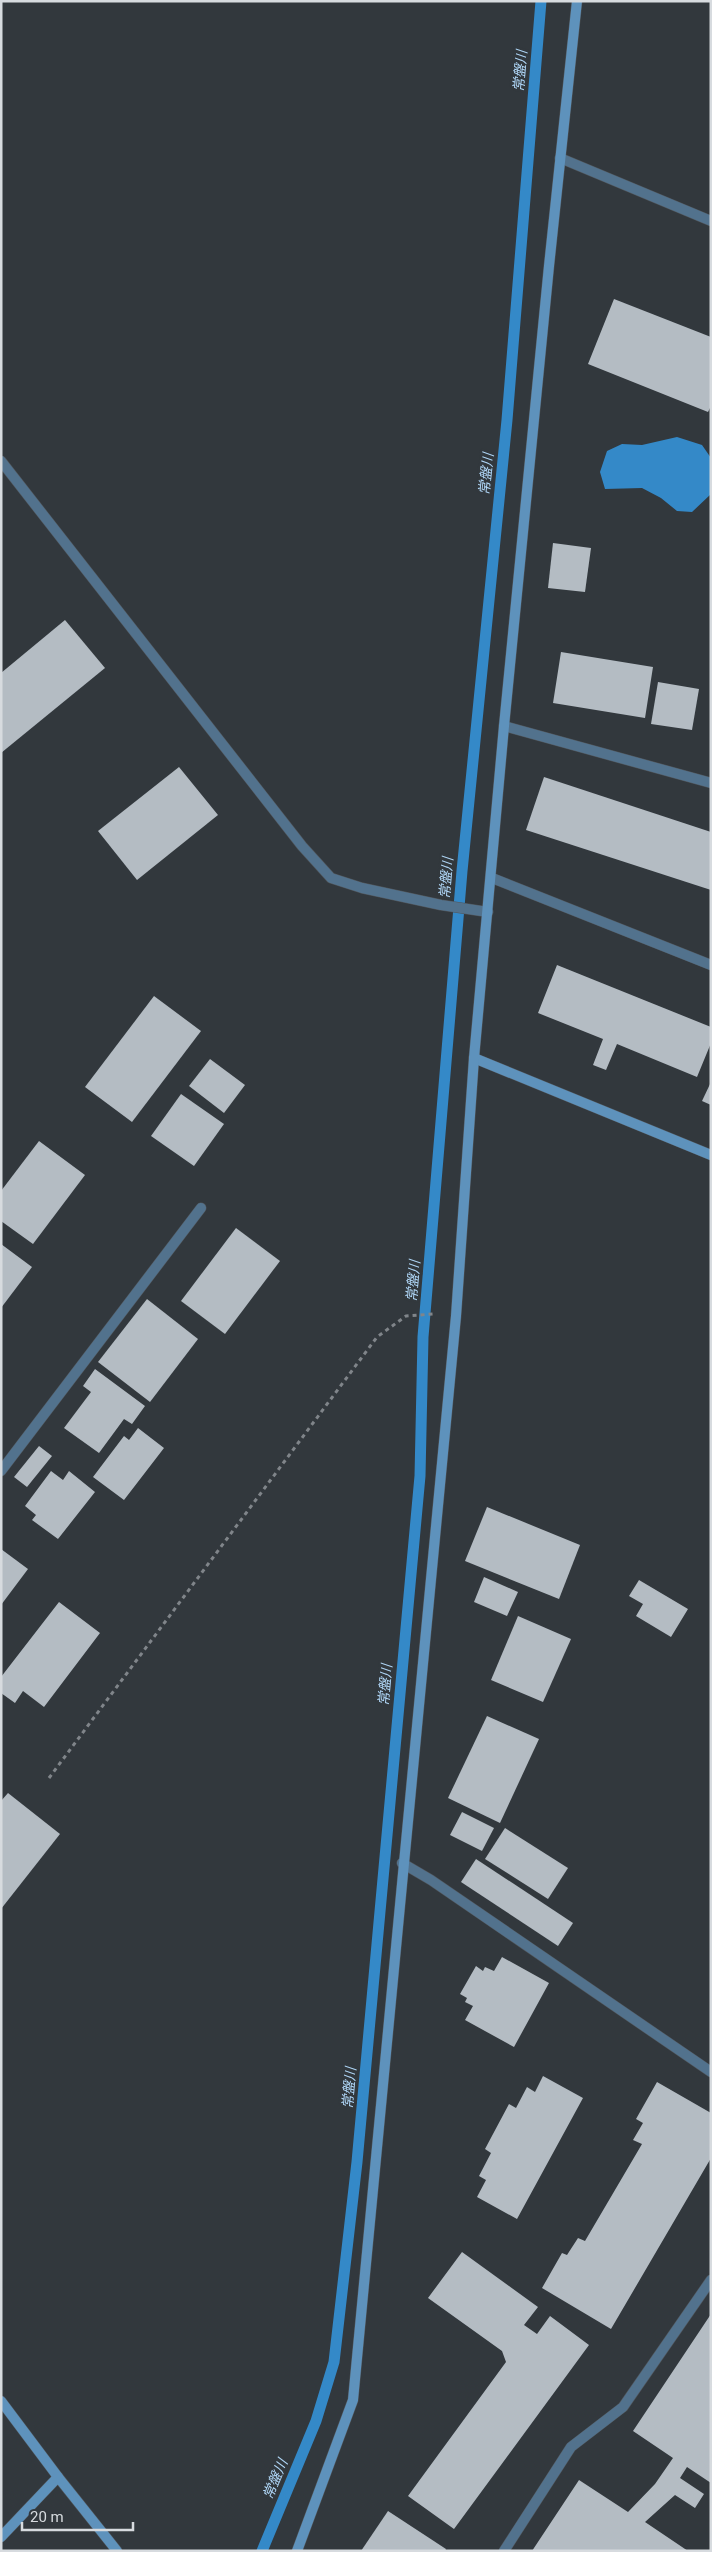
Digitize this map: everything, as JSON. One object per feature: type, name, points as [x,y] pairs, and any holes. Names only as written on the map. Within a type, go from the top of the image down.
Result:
[{"type":"street","points":[[297,2551],[353,2400],[402,1863],[456,1316],[474,1058],[492,878],[504,726],[577,1]]},
{"type":"street","points":[[560,158],[711,221]]},
{"type":"street","points":[[1,461],[302,846],[331,878],[362,888],[441,905],[488,912]]},
{"type":"street","points":[[504,726],[711,783]]},
{"type":"street","points":[[492,878],[711,965]]},
{"type":"street","points":[[474,1058],[711,1155]]},
{"type":"street","points":[[1,1471],[201,1208]]},
{"type":"street","points":[[402,1863],[431,1880],[711,2072]]},
{"type":"street","points":[[504,2551],[572,2447],[623,2407],[711,2280]]},
{"type":"street","points":[[1,2400],[58,2477],[117,2551]]},
{"type":"street","points":[[1,2537],[58,2477]]},
{"type":"path","points":[[49,1778],[377,1337],[406,1316],[435,1314]]},
{"type":"water","points":[[677,437],[702,445],[711,458],[711,494],[692,512],[677,511],[661,498],[642,488],[605,489],[600,472],[607,451],[622,444],[642,445]]},
{"type":"building","points":[[614,299],[711,337],[711,406],[708,412],[588,364]]},
{"type":"building","points":[[553,543],[591,548],[585,592],[548,588]]},
{"type":"building","points":[[65,620],[105,668],[1,753],[1,673]]},
{"type":"building","points":[[561,652],[653,667],[645,718],[553,703]]},
{"type":"building","points":[[658,682],[699,689],[692,730],[651,724]]},
{"type":"building","points":[[179,767],[218,815],[137,880],[98,831]]},
{"type":"building","points":[[544,777],[711,832],[711,890],[526,830]]},
{"type":"building","points":[[557,965],[711,1027],[711,1043],[697,1077],[617,1044],[606,1070],[593,1065],[603,1039],[538,1013]]},
{"type":"building","points":[[154,996],[201,1031],[132,1122],[85,1087]]},
{"type":"building","points":[[210,1059],[245,1085],[224,1113],[189,1086]]},
{"type":"building","points":[[711,1082],[711,1105],[702,1101]]},
{"type":"building","points":[[181,1094],[224,1124],[194,1166],[151,1136]]},
{"type":"building","points":[[39,1141],[85,1175],[33,1244],[1,1221],[1,1191]]},
{"type":"building","points":[[236,1228],[280,1261],[225,1334],[181,1301]]},
{"type":"building","points":[[1,1244],[32,1267],[1,1308]]},
{"type":"building","points":[[147,1299],[198,1339],[150,1402],[98,1362]]},
{"type":"building","points":[[95,1369],[145,1406],[132,1424],[124,1419],[99,1453],[64,1428],[91,1392],[83,1386]]},
{"type":"building","points":[[138,1428],[164,1448],[124,1500],[93,1477],[124,1436],[129,1440]]},
{"type":"building","points":[[39,1446],[52,1456],[27,1487],[14,1477]]},
{"type":"building","points":[[51,1471],[63,1480],[69,1471],[95,1492],[58,1539],[32,1520],[36,1515],[25,1506]]},
{"type":"building","points":[[487,1507],[580,1545],[559,1599],[465,1561]]},
{"type":"building","points":[[1,1549],[28,1569],[1,1605]]},
{"type":"building","points":[[484,1577],[518,1592],[507,1616],[474,1602]]},
{"type":"building","points":[[639,1580],[688,1609],[671,1637],[636,1616],[643,1604],[629,1596]]},
{"type":"building","points":[[59,1602],[100,1633],[44,1707],[23,1691],[15,1703],[1,1693],[1,1677]]},
{"type":"building","points":[[518,1616],[571,1639],[543,1702],[491,1680]]},
{"type":"building","points":[[487,1716],[539,1739],[500,1823],[448,1798]]},
{"type":"building","points":[[8,1793],[60,1834],[1,1909],[1,1801]]},
{"type":"building","points":[[462,1812],[494,1828],[482,1851],[450,1835]]},
{"type":"building","points":[[505,1828],[568,1868],[548,1899],[485,1859]]},
{"type":"building","points":[[476,1859],[573,1923],[558,1946],[461,1882]]},
{"type":"building","points":[[502,1957],[549,1983],[514,2047],[465,2020],[473,2006],[465,2002],[467,1998],[460,1994],[476,1966],[483,1971],[485,1967],[494,1971]]},
{"type":"building","points":[[543,2076],[583,2098],[517,2219],[477,2197],[486,2180],[479,2176],[491,2153],[485,2149],[509,2104],[516,2108],[527,2087],[535,2092]]},
{"type":"building","points":[[657,2082],[711,2113],[711,2158],[611,2329],[542,2288],[562,2253],[567,2255],[578,2238],[585,2241],[642,2144],[633,2140],[643,2123],[636,2119]]},
{"type":"building","points":[[462,2252],[538,2307],[524,2325],[537,2334],[550,2316],[589,2345],[454,2529],[408,2496],[506,2362],[502,2351],[428,2298]]},
{"type":"building","points":[[711,2314],[711,2483],[687,2467],[680,2478],[704,2494],[695,2508],[675,2495],[645,2522],[688,2551],[532,2551],[579,2480],[628,2512],[655,2484],[673,2458],[633,2431]]},
{"type":"building","points":[[388,2511],[446,2549],[445,2551],[361,2551]]},
{"type":"waterway","name":"常盤川","points":[[262,2551],[316,2421],[334,2362],[357,2162],[420,1476],[423,1337],[462,871],[507,420],[541,1]]}]
